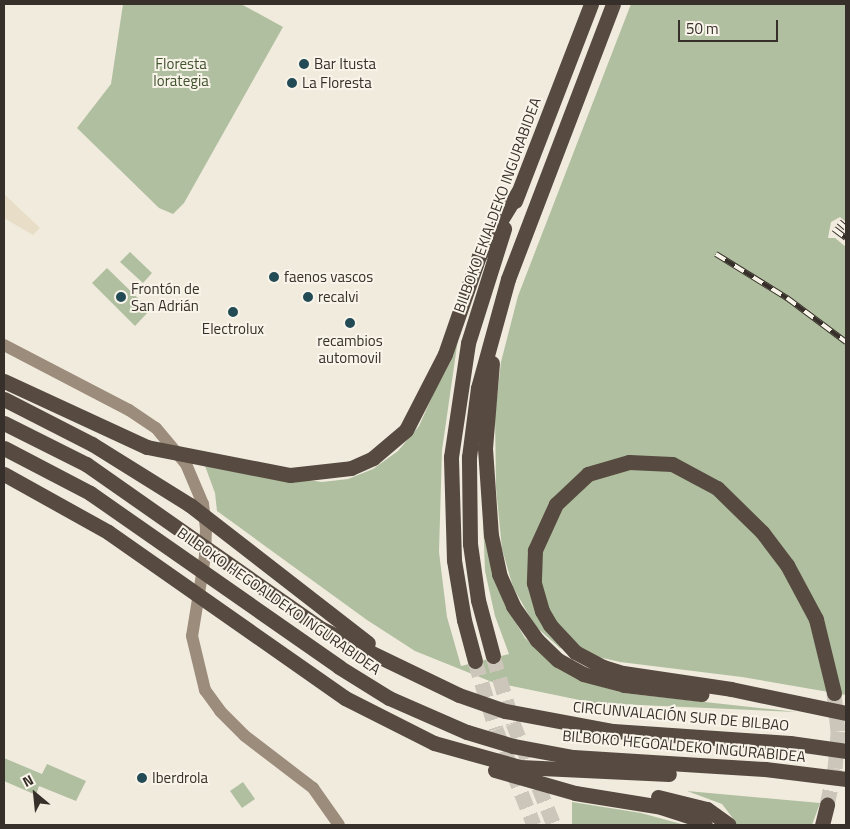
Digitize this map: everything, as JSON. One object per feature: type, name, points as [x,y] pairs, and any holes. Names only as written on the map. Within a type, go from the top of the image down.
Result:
[{"type":"highway","name":"BILBOKO EKIALDEKO INGURABIDEA","points":[[475,661],[460,604],[452,545],[453,435],[473,319],[518,192],[591,4]]},
{"type":"highway","points":[[493,656],[476,586],[468,499],[476,401],[495,322],[545,178],[613,4]]},
{"type":"highway","points":[[4,381],[115,435],[156,450],[290,475],[351,468],[373,458],[406,430],[441,362],[479,256],[518,192]]},
{"type":"highway","points":[[495,322],[485,448],[491,535],[499,574],[513,606],[537,640],[558,660],[605,681],[690,693],[797,702]]},
{"type":"highway","points":[[4,399],[92,444],[190,505],[318,607],[401,668]]},
{"type":"highway","name":"BILBOKO HEGOALDEKO INGURABIDEA","points":[[4,423],[86,464],[322,629],[401,668]]},
{"type":"highway","name":"BILBOKO HEGOALDEKO INGURABIDEA","points":[[4,448],[90,493],[339,667],[389,698],[459,728],[513,746],[573,757],[818,774],[846,779]]},
{"type":"highway","points":[[834,694],[830,667],[816,619],[787,565],[762,532],[717,488],[695,474],[672,464],[629,462],[588,474],[556,504],[535,550],[534,583],[542,611],[562,641],[588,660],[638,676],[797,702],[846,713]]},
{"type":"highway","points":[[4,474],[108,532],[345,698],[384,720],[518,778],[575,793],[680,812],[705,825]]},
{"type":"highway","name":"CIRCUNVALACIÓN SUR DE BILBAO","points":[[401,668],[468,698],[506,710],[559,722],[613,731],[790,743],[846,751]]},
{"type":"highway","points":[[460,753],[520,767],[576,770],[818,774]]},
{"type":"highway","points":[[518,778],[693,803],[722,818],[729,825]]},
{"type":"highway","points":[[822,825],[827,806]]},
{"type":"street","points":[[4,345],[100,393],[156,428],[186,464],[203,504],[205,556],[193,617],[192,636],[197,668],[205,690],[220,712],[245,736],[313,788],[339,825]]},
{"type":"green space","name":"Floresta lorategia","points":[[123,4],[241,4],[283,27],[184,203],[173,214],[159,208],[77,128],[111,84]]},
{"type":"green space","points":[[631,4],[846,4],[846,222],[840,217],[831,222],[828,238],[835,238],[846,247],[846,695],[742,677],[620,662],[560,648],[535,626],[513,587],[502,549],[496,488],[495,415],[501,362],[518,296]]},
{"type":"green space","points":[[130,252],[152,273],[143,283],[120,262]]},
{"type":"green space","name":"Frontón de San Adrián","points":[[107,268],[150,310],[135,326],[92,283]]},
{"type":"green space","points":[[458,339],[442,450],[439,552],[447,617],[461,666],[509,654],[495,616],[485,571],[482,489],[504,603],[525,638],[560,669],[592,684],[623,693],[797,712],[594,703],[492,682],[415,651],[367,620],[217,511],[215,493],[205,466],[322,482],[348,479],[373,469],[398,451],[419,426]]},
{"type":"green space","points":[[4,758],[42,774],[47,764],[86,781],[76,801],[39,786],[36,795],[4,781]]},
{"type":"green space","points":[[243,782],[255,799],[242,808],[230,791]]},
{"type":"green space","points":[[687,791],[820,803],[812,825],[738,825],[722,804]]},
{"type":"green space","points":[[572,802],[641,813],[685,825],[572,825]]},
{"type":"shaded area","points":[[4,194],[40,228],[33,235],[4,218]]},
{"type":"tunnel","points":[[493,656],[513,723],[554,825]]},
{"type":"tunnel","points":[[475,661],[496,729],[534,825]]},
{"type":"tunnel","points":[[827,805],[835,768],[838,731],[834,693]]},
{"type":"railway","points":[[839,222],[846,228]]},
{"type":"railway","points":[[834,229],[846,238]]},
{"type":"railway","points":[[716,254],[787,298],[846,342]]},
{"type":"place","name":"Bar Itusta","points":[[304,64]]},
{"type":"place","name":"La Floresta","points":[[292,83]]},
{"type":"place","name":"faenos vascos","points":[[274,277]]},
{"type":"place","name":"Frontón de San Adrián","points":[[121,297]]},
{"type":"place","name":"recalvi","points":[[308,297]]},
{"type":"place","name":"Electrolux","points":[[233,312]]},
{"type":"place","name":"recambios automovil","points":[[350,323]]},
{"type":"place","name":"Iberdrola","points":[[142,778]]}]
